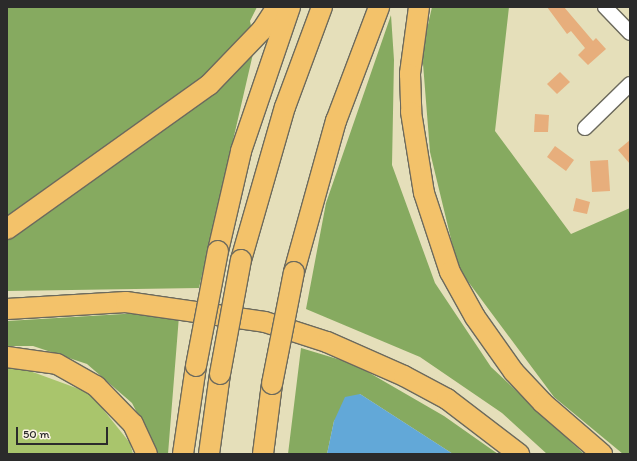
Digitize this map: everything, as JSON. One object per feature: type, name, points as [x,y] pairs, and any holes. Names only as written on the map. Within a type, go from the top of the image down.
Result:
[{"type":"highway","points":[[7,229],[209,85],[262,30],[277,7]]},
{"type":"highway","points":[[183,454],[196,366],[218,251],[243,144],[290,7]]},
{"type":"highway","points":[[209,454],[220,374],[241,260],[285,107],[322,7]]},
{"type":"highway","points":[[263,454],[272,384],[294,272],[336,121],[379,7]]},
{"type":"highway","points":[[419,7],[410,74],[411,112],[424,193],[450,272],[475,317],[514,372],[543,403],[602,454]]},
{"type":"highway","points":[[7,309],[126,302],[265,322],[327,342],[404,376],[447,399],[519,454]]},
{"type":"highway","points":[[7,357],[57,364],[96,386],[133,424],[147,454]]},
{"type":"street","points":[[605,7],[630,33]]},
{"type":"street","points":[[585,128],[630,84]]},
{"type":"green space","points":[[7,7],[257,7],[250,21],[255,45],[199,288],[7,291]]},
{"type":"green space","points":[[432,7],[509,7],[495,131],[571,234],[630,208],[630,454],[623,454],[554,397],[458,268],[430,152],[422,51]]},
{"type":"green space","points":[[391,15],[394,60],[392,165],[435,283],[491,367],[584,454],[547,454],[502,413],[420,357],[306,309],[326,203]]},
{"type":"green space","points":[[140,313],[179,316],[168,454],[158,454],[132,403],[87,364],[33,346],[7,346],[7,321]]},
{"type":"green space","points":[[301,348],[354,364],[444,416],[498,454],[453,454],[360,394],[334,421],[327,454],[288,454]]},
{"type":"green space","points":[[19,367],[90,393],[130,443],[133,454],[7,454],[7,368]]},
{"type":"water","points":[[360,394],[453,454],[327,454],[334,421],[345,397]]},
{"type":"building","points":[[547,7],[564,7],[593,41],[596,38],[606,49],[588,65],[578,55],[585,48],[571,31],[567,34]]},
{"type":"building","points":[[560,72],[570,82],[557,94],[547,84]]},
{"type":"building","points":[[535,114],[549,115],[548,132],[534,132]]},
{"type":"building","points":[[630,140],[630,164],[618,150]]},
{"type":"building","points":[[555,146],[574,160],[566,171],[547,157]]},
{"type":"building","points":[[608,160],[610,191],[592,192],[590,161]]},
{"type":"building","points":[[576,198],[590,202],[587,214],[573,211]]}]
